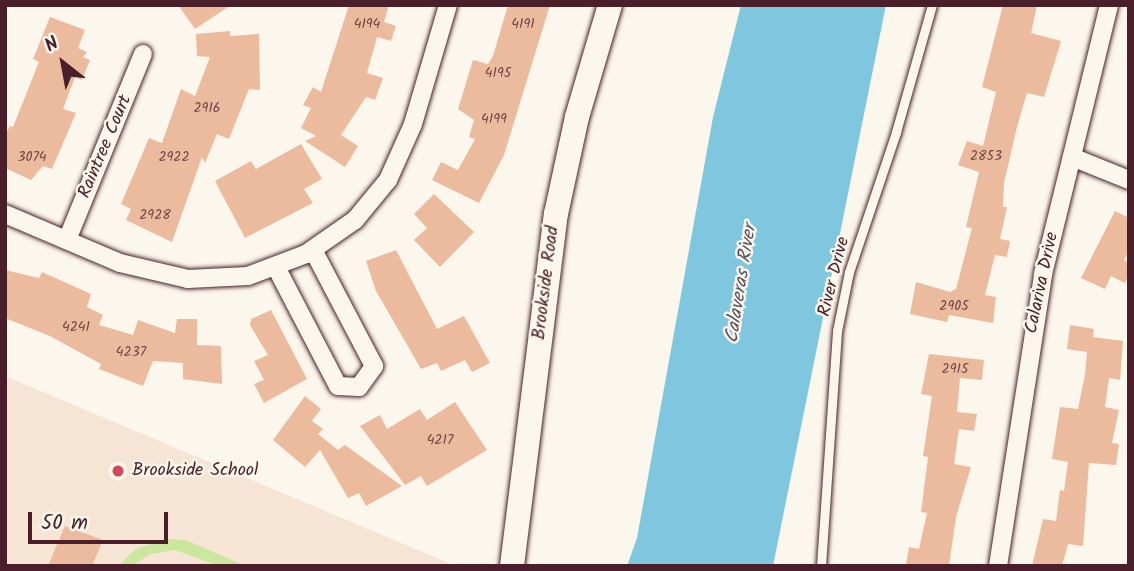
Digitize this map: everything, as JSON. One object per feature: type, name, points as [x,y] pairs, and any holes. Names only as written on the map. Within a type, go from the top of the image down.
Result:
[{"type":"street","points":[[5,214],[146,271],[188,279],[248,276],[313,250],[355,220],[394,169],[413,124],[448,5]]},
{"type":"street","name":"Brookside Road","points":[[512,566],[556,214],[577,117],[610,5]]},
{"type":"street","name":"Calariva Drive","points":[[998,566],[1043,274],[1109,5]]},
{"type":"street","name":"Raintree Court","points":[[67,240],[143,54]]},
{"type":"street","points":[[1072,157],[1129,180]]},
{"type":"street","points":[[276,267],[338,386],[359,387],[374,366],[313,250]]},
{"type":"lane","name":"River Drive","points":[[821,566],[837,331],[849,272],[896,132],[932,5]]},
{"type":"shaded area","name":"Brookside School","points":[[5,376],[456,566],[5,566]]},
{"type":"green space","points":[[169,539],[186,540],[245,566],[219,566],[175,550],[150,554],[133,566],[118,566],[137,548]]},
{"type":"water","name":"Calaveras River","points":[[741,5],[886,5],[773,566],[627,566],[637,538],[713,117]]},
{"type":"building","points":[[178,5],[231,5],[195,29]]},
{"type":"building","points":[[349,5],[389,5],[384,22],[396,26],[391,41],[377,37],[367,73],[383,78],[375,100],[366,97],[341,135],[358,146],[345,167],[305,141],[316,136],[301,128],[311,108],[303,105],[313,87],[321,92]]},
{"type":"building","points":[[508,5],[550,5],[504,155],[479,203],[432,180],[441,162],[458,170],[475,139],[469,137],[474,120],[458,109],[473,60],[488,64],[493,56]]},
{"type":"building","points":[[1003,5],[1037,5],[1031,33],[1061,41],[1044,97],[1027,93],[1017,127],[1004,183],[1003,207],[1007,207],[1000,239],[1010,241],[1007,257],[995,255],[985,295],[996,297],[993,323],[949,315],[947,322],[910,314],[916,282],[950,292],[956,289],[972,228],[966,227],[979,172],[958,165],[967,141],[983,146],[996,92],[982,87]]},
{"type":"building","points":[[50,17],[85,30],[78,48],[87,52],[83,57],[90,60],[82,80],[75,77],[63,109],[76,113],[52,169],[43,166],[31,180],[5,168],[5,135],[10,126],[13,127],[39,62],[33,59]]},
{"type":"building","points":[[230,31],[230,36],[259,34],[260,90],[249,89],[229,139],[217,134],[205,163],[202,157],[172,242],[126,220],[131,209],[121,204],[149,138],[162,143],[181,89],[195,96],[210,57],[197,56],[196,34]]},
{"type":"building","points":[[301,144],[322,179],[304,189],[313,203],[245,238],[215,181],[251,161],[256,169]]},
{"type":"building","points":[[434,194],[474,232],[440,267],[414,240],[427,228],[414,214]]},
{"type":"building","points":[[1115,211],[1129,218],[1129,250],[1124,260],[1129,263],[1129,275],[1125,283],[1111,276],[1105,289],[1081,278]]},
{"type":"building","points":[[396,250],[437,329],[464,316],[490,363],[472,372],[465,360],[441,371],[437,363],[421,369],[376,291],[366,261]]},
{"type":"building","points":[[5,270],[39,278],[42,272],[91,294],[87,307],[103,315],[99,325],[133,335],[138,320],[175,333],[177,319],[197,319],[197,345],[221,346],[222,384],[183,379],[183,363],[153,361],[143,386],[99,369],[101,364],[50,336],[5,318]]},
{"type":"building","points":[[271,310],[307,379],[264,403],[254,384],[264,380],[254,361],[268,355],[250,325],[251,319]]},
{"type":"building","points":[[1070,325],[1094,329],[1093,337],[1123,341],[1120,380],[1109,378],[1105,407],[1119,410],[1112,443],[1119,444],[1116,465],[1089,463],[1083,546],[1068,544],[1062,566],[1032,566],[1043,519],[1056,521],[1060,490],[1064,491],[1068,462],[1052,459],[1060,407],[1078,409],[1085,374],[1087,352],[1067,349]]},
{"type":"building","points":[[929,354],[984,360],[982,380],[960,378],[957,412],[977,414],[974,431],[959,429],[954,464],[971,467],[956,517],[949,566],[906,564],[909,547],[919,549],[927,513],[921,512],[928,457],[923,456],[932,396],[921,394]]},
{"type":"building","points":[[305,396],[321,409],[312,421],[323,429],[318,434],[338,450],[345,445],[402,486],[366,506],[359,493],[348,498],[320,450],[305,467],[273,440]]},
{"type":"building","points":[[455,402],[487,450],[427,486],[421,476],[405,485],[360,426],[380,415],[387,429],[420,409],[427,420]]},
{"type":"building","points":[[65,526],[103,540],[92,566],[48,566]]},
{"type":"place","name":"Brookside School","points":[[118,471]]}]
